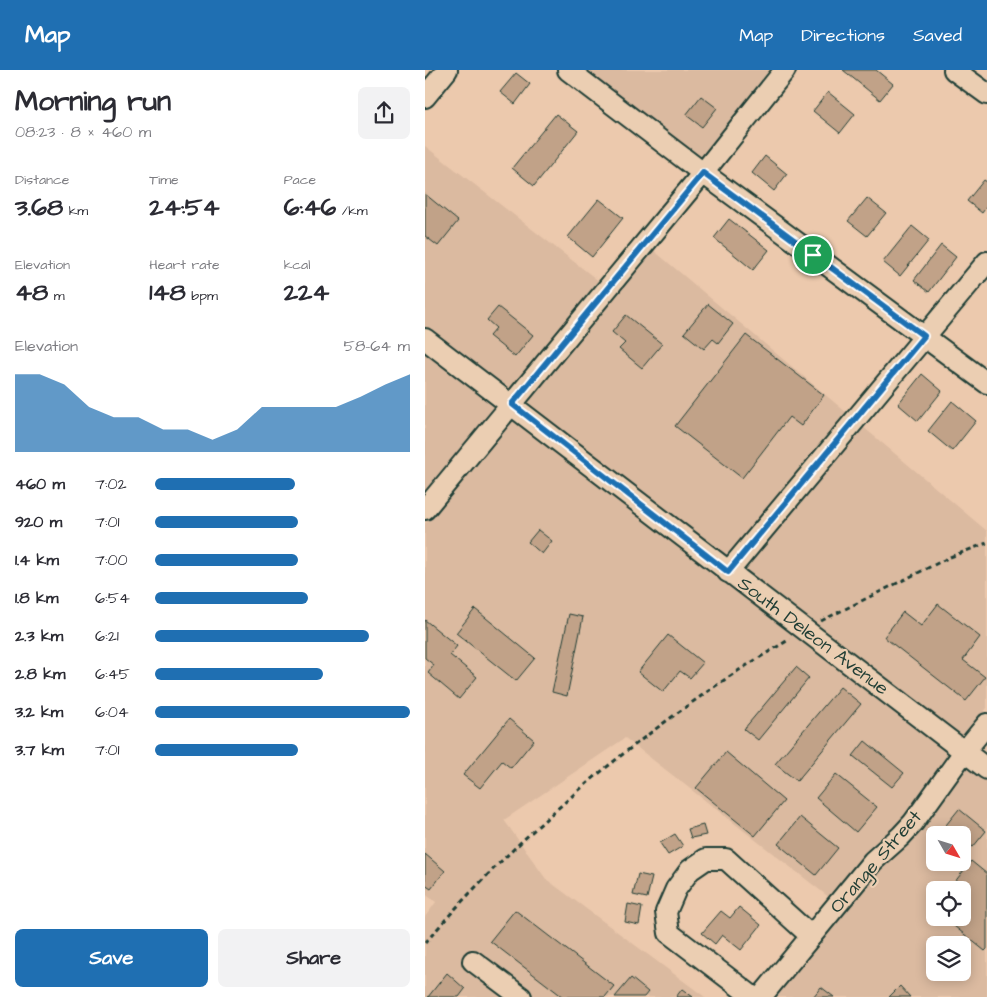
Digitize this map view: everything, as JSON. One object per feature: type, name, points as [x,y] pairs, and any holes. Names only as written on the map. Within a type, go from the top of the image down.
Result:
[{"type":"street","points":[[425,97],[447,70]]},
{"type":"street","points":[[568,70],[703,173],[987,383]]},
{"type":"street","points":[[425,509],[703,173],[785,70]]},
{"type":"street","points":[[954,70],[987,94]]},
{"type":"street","points":[[728,572],[987,262]]},
{"type":"street","name":"South Deleon Avenue","points":[[425,339],[987,769]]},
{"type":"street","name":"Orange Street","points":[[761,997],[873,861],[913,823],[964,752],[987,724]]},
{"type":"street","points":[[753,997],[669,933],[666,912],[676,889],[690,870],[707,859],[726,859],[811,936]]},
{"type":"street","points":[[473,961],[521,997]]},
{"type":"path","points":[[823,620],[950,557],[987,543]]},
{"type":"path","points":[[425,943],[453,910],[517,845],[588,782],[628,749],[708,691],[795,635]]},
{"type":"shaded area","points":[[582,70],[773,70],[700,161]]},
{"type":"shaded area","points":[[425,146],[600,282],[509,392],[425,328]]},
{"type":"shaded area","points":[[652,249],[847,413],[726,560],[525,404]]},
{"type":"shaded area","points":[[425,349],[498,405],[425,494]]},
{"type":"shaded area","points":[[514,417],[951,752],[905,817],[830,898],[625,738],[504,820],[546,879],[705,997],[535,997],[471,948],[461,962],[507,997],[425,997],[425,917],[436,902],[425,894],[425,524]]},
{"type":"shaded area","points":[[862,426],[987,531],[987,708],[961,739],[741,571]]},
{"type":"shaded area","points":[[966,764],[987,780],[987,997],[774,997]]},
{"type":"building","points":[[843,70],[876,70],[893,84],[880,100]]},
{"type":"building","points":[[516,73],[530,84],[515,104],[500,92]]},
{"type":"building","points":[[828,92],[855,114],[840,133],[813,111]]},
{"type":"building","points":[[701,96],[717,108],[702,127],[686,115]]},
{"type":"building","points":[[556,114],[578,131],[534,186],[512,168]]},
{"type":"building","points":[[765,156],[787,174],[774,191],[752,173]]},
{"type":"building","points":[[984,180],[987,182],[987,206],[982,213],[967,201]]},
{"type":"building","points":[[425,194],[458,221],[438,246],[425,236]]},
{"type":"building","points":[[867,198],[886,213],[867,236],[848,221]]},
{"type":"building","points":[[599,199],[623,218],[592,257],[568,237]]},
{"type":"building","points":[[729,219],[769,250],[753,270],[714,238]]},
{"type":"building","points":[[912,226],[929,240],[900,276],[883,262]]},
{"type":"building","points":[[941,245],[956,257],[929,292],[914,280]]},
{"type":"building","points":[[708,304],[733,324],[718,343],[713,339],[704,349],[684,333]]},
{"type":"building","points":[[498,307],[533,335],[515,357],[489,336],[496,328],[487,320]]},
{"type":"building","points":[[626,315],[662,344],[642,368],[619,349],[625,343],[612,332]]},
{"type":"building","points":[[746,335],[824,395],[801,426],[789,417],[742,478],[675,426]]},
{"type":"building","points":[[922,374],[942,391],[918,421],[898,404]]},
{"type":"building","points":[[952,401],[976,421],[952,451],[928,431]]},
{"type":"building","points":[[538,530],[552,541],[542,554],[528,542]]},
{"type":"building","points":[[938,604],[980,637],[963,660],[985,677],[966,701],[884,637],[903,612],[921,626]]},
{"type":"building","points":[[475,609],[535,658],[516,681],[456,633]]},
{"type":"building","points":[[569,614],[583,617],[567,696],[552,692]]},
{"type":"building","points":[[425,620],[457,646],[450,655],[477,677],[459,699],[428,673],[434,665],[425,658]]},
{"type":"building","points":[[668,635],[703,663],[690,678],[680,671],[663,692],[638,672]]},
{"type":"building","points":[[796,667],[809,678],[758,740],[744,729]]},
{"type":"building","points":[[840,687],[861,704],[797,781],[775,764]]},
{"type":"building","points":[[509,719],[534,740],[511,768],[502,761],[480,788],[463,775]]},
{"type":"building","points":[[865,741],[904,773],[892,787],[853,756]]},
{"type":"building","points":[[726,752],[784,801],[755,836],[696,788]]},
{"type":"building","points":[[836,774],[877,807],[856,832],[816,798]]},
{"type":"building","points":[[959,809],[986,831],[973,847],[971,845],[971,826],[946,825]]},
{"type":"building","points":[[800,817],[838,848],[816,875],[778,844]]},
{"type":"building","points":[[703,825],[706,835],[691,838],[688,829]]},
{"type":"building","points":[[675,834],[683,846],[668,855],[660,843]]},
{"type":"building","points":[[425,854],[445,871],[431,889],[425,885]]},
{"type":"building","points":[[971,861],[987,874],[987,949],[985,951],[971,940],[971,936],[966,936],[954,926],[971,926],[971,881],[956,881],[963,871],[971,871]]},
{"type":"building","points":[[638,874],[652,877],[647,898],[633,895]]},
{"type":"building","points":[[628,904],[642,907],[639,925],[625,922]]},
{"type":"building","points":[[739,907],[761,925],[741,950],[722,935],[715,944],[702,933],[721,911],[730,918]]},
{"type":"building","points":[[515,910],[614,986],[605,997],[563,997],[490,941]]},
{"type":"building","points":[[447,973],[465,989],[459,997],[428,997]]},
{"type":"building","points":[[631,978],[648,992],[644,997],[615,997]]},
{"type":"building","points":[[900,986],[910,997],[889,997]]},
{"type":"building","points":[[821,987],[834,997],[813,997]]},
{"type":"building","points":[[682,989],[693,997],[676,997]]},
{"type":"route","points":[[703,173],[813,255],[924,336],[728,572],[512,404],[703,173]]}]
